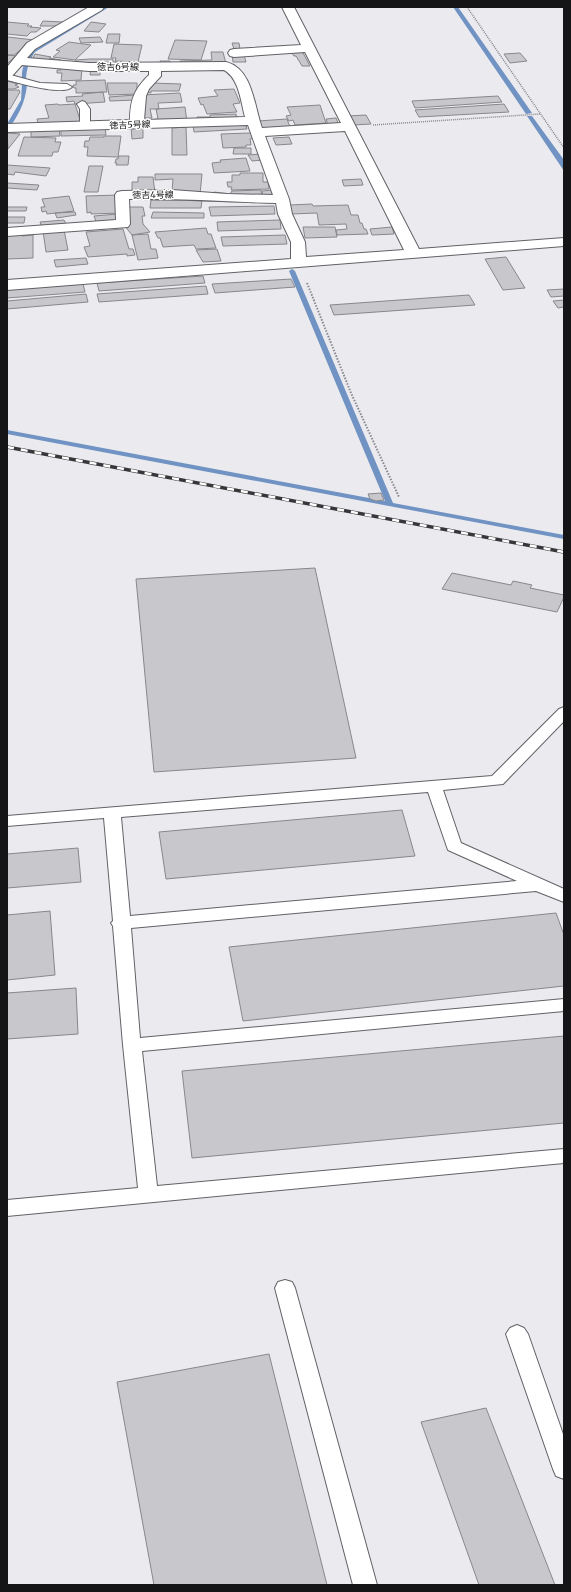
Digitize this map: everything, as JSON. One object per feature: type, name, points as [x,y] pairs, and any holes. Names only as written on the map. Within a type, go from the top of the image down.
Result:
[{"type":"street","points":[[7,73],[23,53],[31,46],[98,7]]},
{"type":"street","points":[[288,7],[414,254]]},
{"type":"street","points":[[234,53],[309,48]]},
{"type":"street","name":"徳吉6号線","points":[[18,61],[89,67],[155,67],[155,76],[141,91],[139,96],[137,106],[137,125]]},
{"type":"street","points":[[155,67],[220,66],[230,67],[239,75],[255,126],[282,199],[285,214],[298,242],[299,263]]},
{"type":"street","name":"徳吉5号線","points":[[7,128],[137,125],[350,127]]},
{"type":"street","name":"徳吉4号線","points":[[7,232],[123,224],[122,195],[172,194],[227,198],[282,199]]},
{"type":"street","points":[[7,285],[564,242]]},
{"type":"lane","points":[[7,77],[26,83],[66,87]]},
{"type":"lane","points":[[82,104],[85,109],[85,126]]},
{"type":"lane","points":[[7,820],[497,781],[564,712]]},
{"type":"lane","points":[[434,786],[454,846],[564,896]]},
{"type":"lane","points":[[112,812],[120,923],[148,1194]]},
{"type":"lane","points":[[120,923],[538,885]]},
{"type":"lane","points":[[132,1045],[564,1005]]},
{"type":"lane","points":[[7,1208],[564,1156]]},
{"type":"lane","points":[[285,1288],[365,1585]]},
{"type":"lane","points":[[517,1334],[564,1469]]},
{"type":"path","points":[[467,7],[564,148]]},
{"type":"path","points":[[350,127],[540,114]]},
{"type":"path","points":[[299,263],[351,393],[399,497]]},
{"type":"water","points":[[103,7],[109,7],[35,52],[31,58],[26,80],[22,80],[24,65],[31,51]]},
{"type":"water","points":[[453,7],[458,7],[532,113],[526,114]]},
{"type":"water","points":[[22,84],[27,85],[25,98],[18,115],[7,131],[7,124],[21,100]]},
{"type":"water","points":[[527,116],[532,116],[564,160],[564,171]]},
{"type":"building","points":[[43,21],[63,22],[57,26],[40,26]]},
{"type":"building","points":[[7,22],[29,24],[27,26],[41,28],[36,32],[31,32],[27,36],[7,34]]},
{"type":"building","points":[[91,22],[106,24],[99,32],[84,31]]},
{"type":"building","points":[[108,34],[120,34],[119,43],[106,43]]},
{"type":"building","points":[[7,37],[34,40],[14,55],[7,55]]},
{"type":"building","points":[[100,37],[103,42],[81,43],[79,38]]},
{"type":"building","points":[[175,40],[207,41],[201,60],[168,59]]},
{"type":"building","points":[[69,42],[91,45],[75,60],[53,57],[60,51],[56,50]]},
{"type":"building","points":[[232,43],[239,43],[240,49],[234,49]]},
{"type":"building","points":[[114,44],[142,45],[138,62],[115,61],[116,58],[111,58]]},
{"type":"building","points":[[302,51],[310,66],[302,66],[296,56],[294,56],[291,52]]},
{"type":"building","points":[[211,52],[223,52],[226,64],[161,66],[160,61],[170,61],[171,64],[180,64],[180,61],[212,60]]},
{"type":"building","points":[[520,53],[527,61],[510,63],[504,54]]},
{"type":"building","points":[[35,54],[61,60],[57,63],[33,58]]},
{"type":"building","points":[[7,55],[16,56],[7,63]]},
{"type":"building","points":[[232,55],[244,55],[246,62],[233,62]]},
{"type":"building","points":[[113,59],[113,62],[129,62],[128,66],[75,65],[76,60]]},
{"type":"building","points":[[61,67],[82,68],[81,80],[61,81],[62,73],[57,73],[57,70],[61,70]]},
{"type":"building","points":[[91,69],[100,69],[100,75],[90,75]]},
{"type":"building","points":[[105,80],[107,92],[76,93],[76,88],[74,88],[73,85],[76,85],[76,81]]},
{"type":"building","points":[[7,81],[18,84],[15,85],[19,87],[7,89]]},
{"type":"building","points":[[107,83],[137,83],[137,94],[109,95]]},
{"type":"building","points":[[151,83],[181,84],[179,91],[151,91],[151,93],[143,92]]},
{"type":"building","points":[[234,89],[240,103],[233,104],[237,112],[207,114],[203,104],[201,105],[198,98],[218,96],[214,90]]},
{"type":"building","points":[[7,90],[19,90],[20,92],[10,109],[7,109]]},
{"type":"building","points":[[103,92],[105,102],[75,104],[74,101],[67,102],[66,97],[83,96],[82,94]]},
{"type":"building","points":[[180,93],[182,102],[158,103],[159,109],[150,109],[152,118],[140,118],[142,95]]},
{"type":"building","points":[[135,95],[136,100],[110,101],[109,97]]},
{"type":"building","points":[[498,96],[502,102],[415,108],[412,101]]},
{"type":"building","points":[[75,104],[81,123],[39,126],[37,119],[49,118],[45,105]]},
{"type":"building","points":[[504,104],[509,112],[419,117],[415,110]]},
{"type":"building","points":[[320,105],[326,123],[295,125],[293,120],[289,121],[286,116],[291,115],[287,107]]},
{"type":"building","points":[[185,107],[187,122],[149,120],[158,119],[156,109]]},
{"type":"building","points":[[236,114],[237,121],[198,122],[197,117],[210,117],[210,115]]},
{"type":"building","points":[[366,115],[371,124],[353,125],[348,116]]},
{"type":"building","points":[[336,118],[339,125],[328,125],[326,119]]},
{"type":"building","points":[[287,119],[290,127],[261,129],[258,121]]},
{"type":"building","points":[[245,123],[247,129],[194,132],[193,125]]},
{"type":"building","points":[[143,126],[143,138],[132,139],[131,127]]},
{"type":"building","points":[[105,127],[106,135],[61,136],[61,128]]},
{"type":"building","points":[[186,127],[187,155],[172,155],[172,128]]},
{"type":"building","points":[[31,129],[59,129],[60,136],[31,137]]},
{"type":"building","points":[[8,133],[20,134],[8,149],[7,135]]},
{"type":"building","points":[[221,134],[254,134],[254,138],[250,139],[251,145],[246,145],[246,147],[223,148]]},
{"type":"building","points":[[121,136],[118,157],[87,156],[88,147],[84,147],[85,141],[89,141],[90,137]]},
{"type":"building","points":[[24,137],[56,138],[55,142],[61,142],[58,152],[53,152],[52,156],[18,156]]},
{"type":"building","points":[[289,137],[292,144],[276,145],[273,138]]},
{"type":"building","points":[[234,148],[251,148],[251,154],[233,154]]},
{"type":"building","points":[[260,154],[263,160],[252,161],[248,155]]},
{"type":"building","points":[[119,156],[129,156],[128,165],[116,165],[116,159],[118,159]]},
{"type":"building","points":[[246,158],[250,171],[214,173],[212,163],[221,162],[220,160]]},
{"type":"building","points":[[7,165],[50,168],[46,176],[15,172],[14,175],[7,174]]},
{"type":"building","points":[[89,166],[103,166],[98,192],[84,192]]},
{"type":"building","points":[[240,173],[263,173],[263,182],[268,182],[269,189],[231,190],[232,187],[228,187],[227,182],[232,182],[232,175],[240,175]]},
{"type":"building","points":[[155,174],[202,174],[200,194],[172,191],[173,179],[155,180]]},
{"type":"building","points":[[138,177],[153,177],[155,193],[136,194],[136,190],[132,190],[132,182],[138,182]]},
{"type":"building","points":[[361,179],[363,185],[344,186],[342,180]]},
{"type":"building","points":[[7,183],[39,185],[37,190],[7,188]]},
{"type":"building","points":[[261,190],[262,197],[212,195],[214,192],[230,194],[232,191]]},
{"type":"building","points":[[273,190],[273,197],[263,197],[262,191]]},
{"type":"building","points":[[119,195],[120,213],[87,213],[86,196]]},
{"type":"building","points":[[69,196],[74,211],[47,214],[46,211],[42,212],[41,207],[45,207],[42,199]]},
{"type":"building","points":[[151,200],[202,200],[201,208],[150,208]]},
{"type":"building","points":[[312,204],[313,206],[348,205],[351,215],[358,215],[360,223],[362,223],[368,234],[337,235],[336,230],[347,229],[346,224],[319,225],[317,213],[291,214],[290,205]]},
{"type":"building","points":[[274,206],[275,214],[211,216],[209,207]]},
{"type":"building","points":[[7,207],[27,207],[26,211],[7,211]]},
{"type":"building","points":[[125,207],[143,207],[145,216],[142,216],[143,224],[150,232],[132,235],[124,225]]},
{"type":"building","points":[[75,212],[76,215],[57,218],[55,213]]},
{"type":"building","points":[[153,212],[204,213],[204,218],[151,218]]},
{"type":"building","points":[[118,214],[121,222],[97,224],[94,216]]},
{"type":"building","points":[[7,217],[25,217],[24,223],[7,223]]},
{"type":"building","points":[[64,220],[67,226],[42,228],[40,222]]},
{"type":"building","points":[[280,220],[281,229],[218,231],[217,222]]},
{"type":"building","points":[[303,227],[335,227],[337,237],[305,238]]},
{"type":"building","points":[[392,227],[394,234],[372,235],[370,229]]},
{"type":"building","points":[[206,228],[208,234],[211,234],[216,248],[196,249],[194,245],[163,247],[160,238],[158,238],[155,232]]},
{"type":"building","points":[[123,229],[129,249],[133,249],[135,255],[127,256],[127,254],[88,257],[84,247],[90,246],[86,232]]},
{"type":"building","points":[[64,230],[68,250],[46,252],[43,231]]},
{"type":"building","points":[[7,233],[22,233],[22,236],[33,235],[33,258],[7,259]]},
{"type":"building","points":[[148,234],[151,249],[156,249],[158,258],[138,260],[132,235]]},
{"type":"building","points":[[285,235],[287,244],[223,246],[221,237]]},
{"type":"building","points":[[217,249],[221,261],[203,262],[196,250]]},
{"type":"building","points":[[506,257],[525,288],[503,290],[485,259]]},
{"type":"building","points":[[86,258],[88,264],[56,267],[54,260]]},
{"type":"building","points":[[203,276],[205,283],[99,291],[97,283]]},
{"type":"building","points":[[291,279],[295,287],[215,293],[212,284]]},
{"type":"building","points":[[83,284],[85,292],[7,298],[7,290]]},
{"type":"building","points":[[206,286],[208,294],[99,302],[97,294]]},
{"type":"building","points":[[564,289],[564,296],[551,297],[547,290]]},
{"type":"building","points":[[86,294],[88,302],[7,309],[7,301]]},
{"type":"building","points":[[469,295],[475,305],[334,315],[330,305]]},
{"type":"building","points":[[564,300],[564,307],[558,308],[553,301]]},
{"type":"building","points":[[381,493],[384,500],[376,501],[370,499],[368,494]]},
{"type":"building","points":[[315,568],[356,758],[154,772],[136,579]]},
{"type":"building","points":[[452,573],[511,585],[513,581],[532,585],[530,588],[564,595],[564,597],[557,612],[442,589]]},
{"type":"building","points":[[402,810],[415,856],[166,879],[159,832]]},
{"type":"building","points":[[78,848],[81,882],[7,888],[7,854]]},
{"type":"building","points":[[50,911],[55,975],[7,980],[7,915]]},
{"type":"building","points":[[556,913],[564,935],[564,986],[243,1021],[229,947]]},
{"type":"building","points":[[76,988],[78,1034],[7,1039],[7,993]]},
{"type":"building","points":[[564,1036],[564,1123],[192,1158],[182,1071]]},
{"type":"building","points":[[269,1354],[327,1585],[154,1585],[117,1382]]},
{"type":"building","points":[[486,1408],[555,1585],[479,1585],[421,1422]]},
{"type":"waterway","points":[[292,271],[390,504]]},
{"type":"waterway","points":[[7,432],[564,537]]},
{"type":"railway","points":[[7,447],[564,552]]}]
